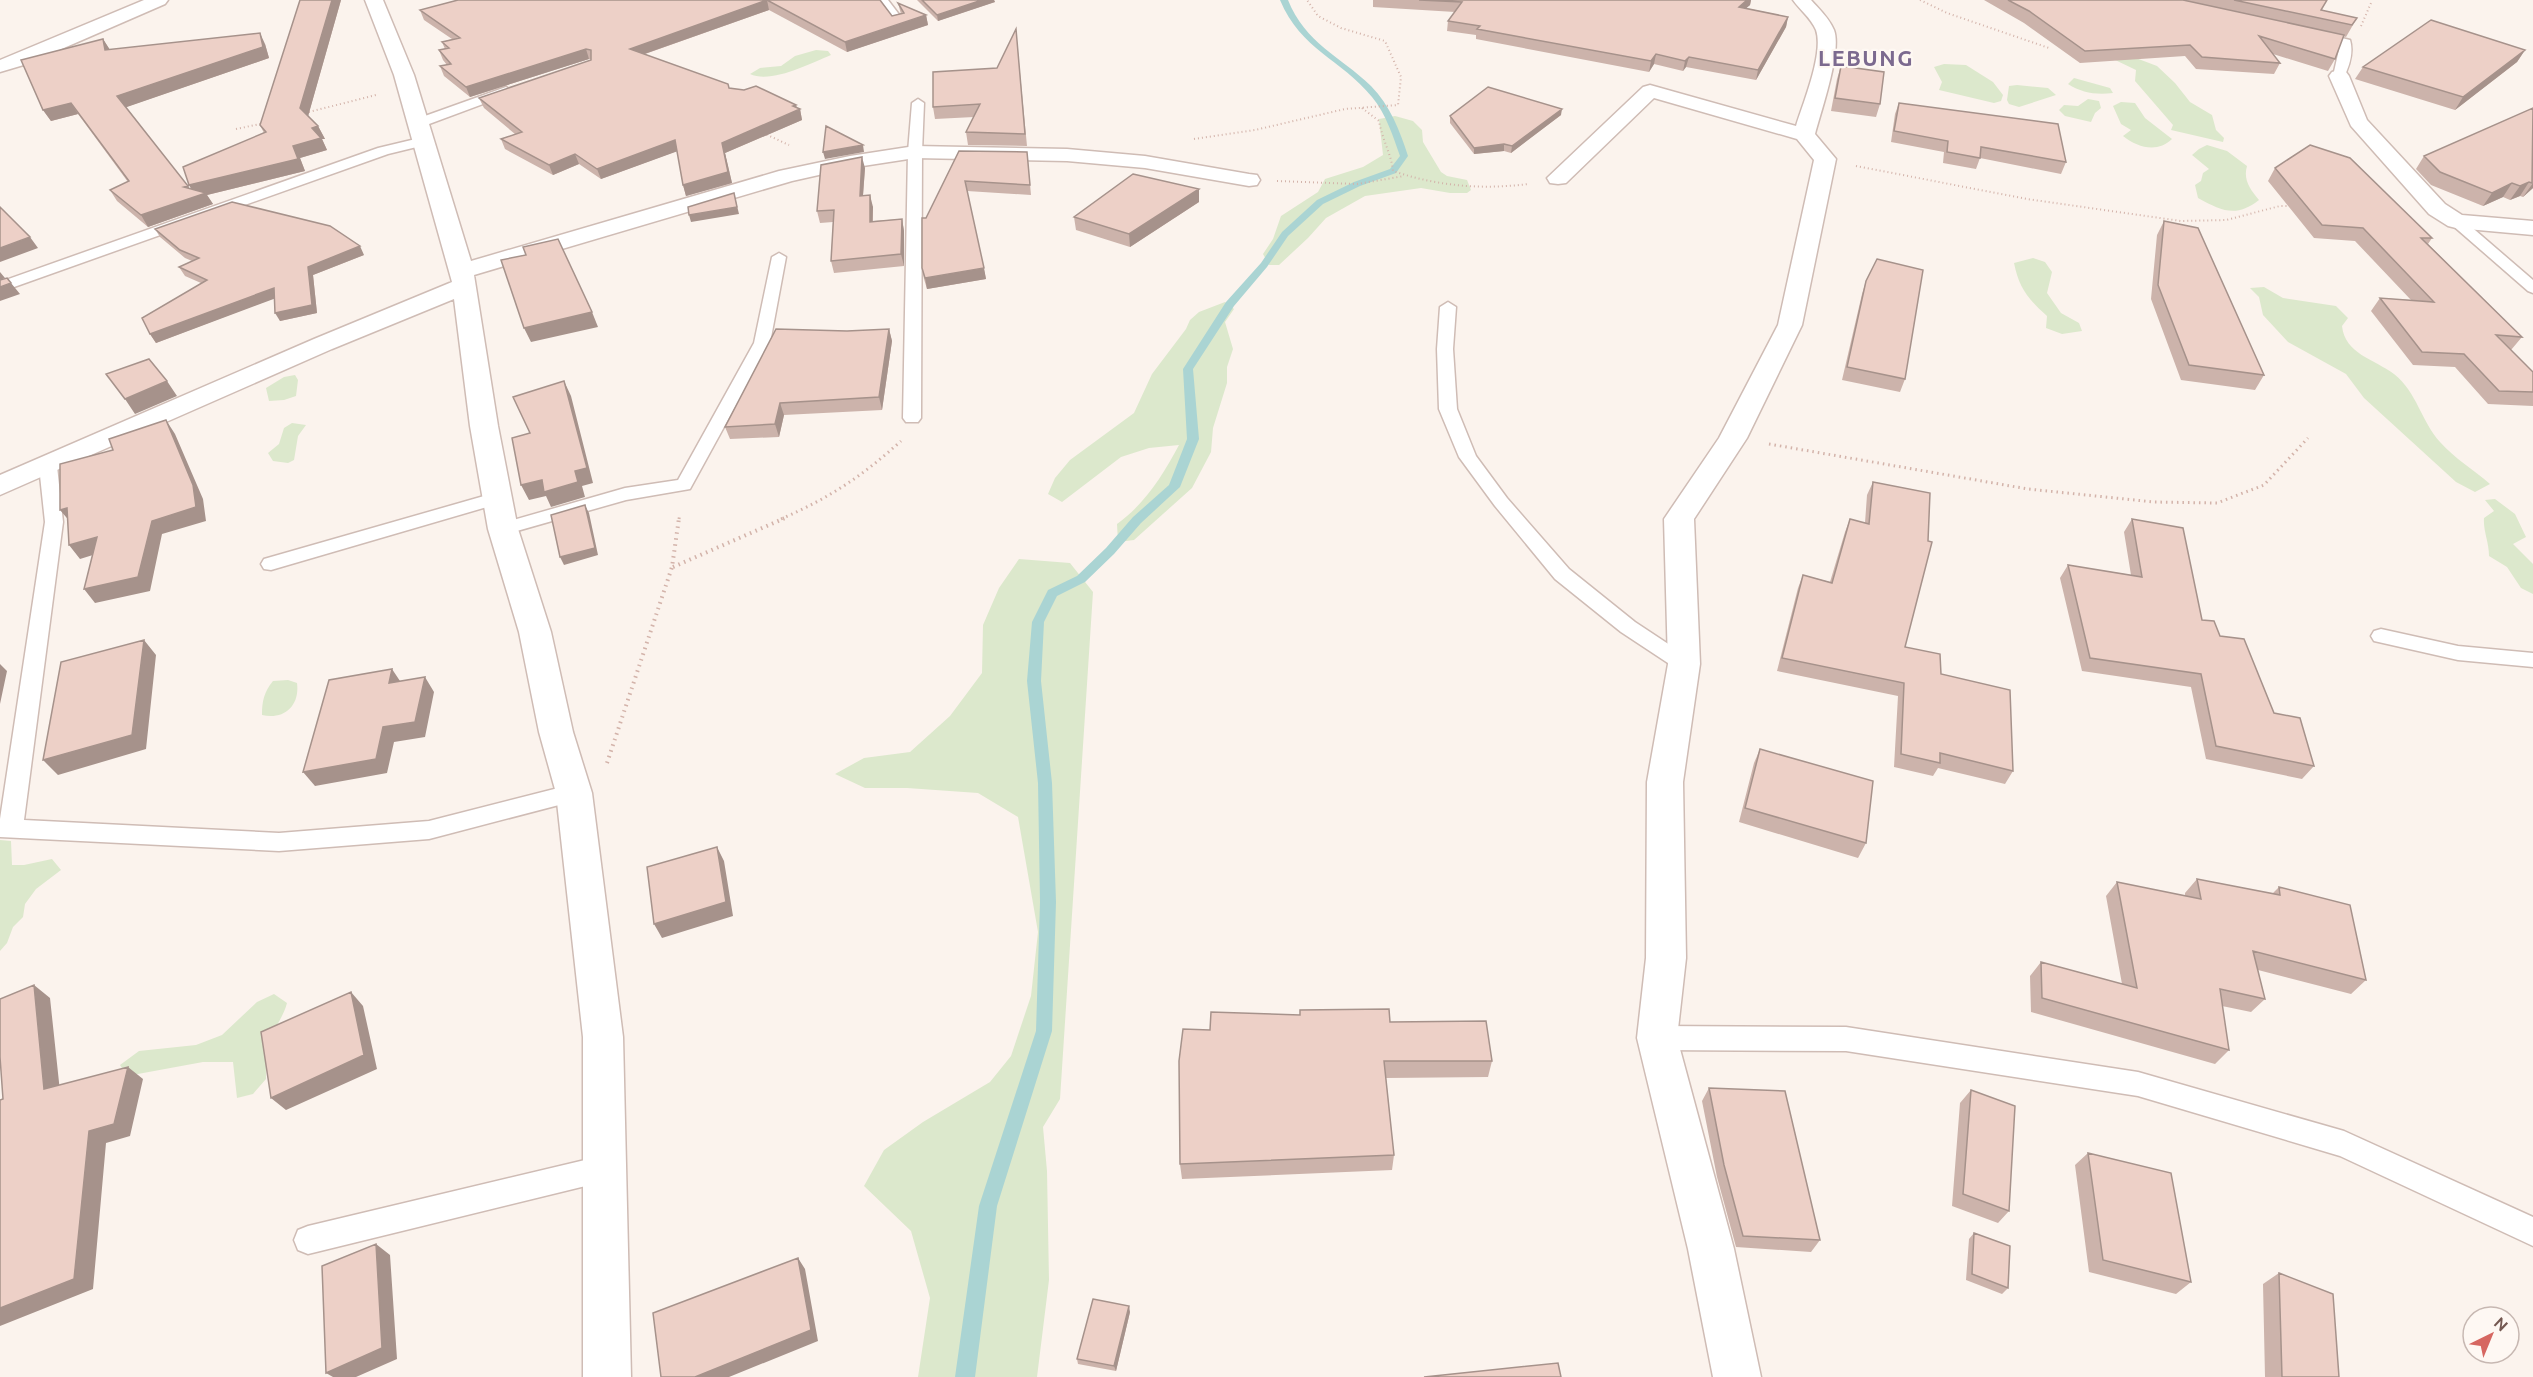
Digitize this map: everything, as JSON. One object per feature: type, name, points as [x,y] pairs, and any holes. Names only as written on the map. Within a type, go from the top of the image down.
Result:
[{"type":"street","points":[[0,66],[20,60],[159,0]]},
{"type":"street","points":[[375,0],[404,75],[463,279],[484,426],[501,513],[535,632],[556,732],[574,793],[603,1037],[607,1377]]},
{"type":"street","points":[[1737,1377],[1711,1249],[1657,1038],[1666,958],[1665,782],[1684,664],[1679,519],[1733,438],[1790,325],[1814,147],[1814,101],[1826,34],[1820,22],[1802,0]]},
{"type":"street","points":[[2339,76],[2358,122],[2437,209],[2456,221],[2533,228]]},
{"type":"street","points":[[1558,178],[1650,91],[1814,147]]},
{"type":"street","points":[[0,486],[323,344],[463,279],[732,191],[823,168],[915,152],[1067,154],[1145,162],[1249,180]]},
{"type":"lane","points":[[882,0],[898,21]]},
{"type":"lane","points":[[2302,33],[2346,43],[2345,57],[2339,76]]},
{"type":"lane","points":[[0,287],[383,151],[523,86]]},
{"type":"lane","points":[[912,418],[915,152],[918,103]]},
{"type":"lane","points":[[2456,221],[2533,288]]},
{"type":"lane","points":[[271,564],[501,513],[684,485],[762,343],[779,258]]},
{"type":"lane","points":[[1448,307],[1445,349],[1448,409],[1468,457],[1501,502],[1562,574],[1629,627],[1684,664]]},
{"type":"lane","points":[[48,466],[54,522],[6,827],[279,842],[429,830],[574,793]]},
{"type":"lane","points":[[2380,636],[2458,653],[2533,660]]},
{"type":"lane","points":[[1657,1038],[1846,1039],[2138,1084],[2344,1144],[2533,1232]]},
{"type":"lane","points":[[308,1240],[606,1168]]},
{"type":"path","points":[[1186,140],[1255,130],[1345,109],[1398,105],[1401,77],[1385,41],[1341,28],[1318,16],[1307,0]]},
{"type":"path","points":[[1920,0],[1947,13],[2049,48]]},
{"type":"path","points":[[304,113],[406,87]]},
{"type":"path","points":[[1362,108],[1379,121],[1382,137],[1391,152],[1393,171],[1405,176],[1453,184],[1508,188],[1558,178]]},
{"type":"path","points":[[236,129],[271,122]]},
{"type":"path","points":[[760,132],[788,144],[823,168]]},
{"type":"path","points":[[1814,147],[2027,199],[2181,221],[2226,220],[2280,206],[2302,206]]},
{"type":"path","points":[[1249,180],[1357,184],[1405,176]]},
{"type":"path","points":[[672,567],[822,501],[867,471],[899,445],[912,418]]},
{"type":"path","points":[[1733,438],[2028,489],[2154,502],[2217,503],[2264,485],[2308,438]]},
{"type":"path","points":[[574,793],[595,778],[612,753],[672,567],[684,485]]},
{"type":"green space","points":[[816,50],[828,51],[831,55],[779,75],[768,77],[750,74],[760,68],[781,66],[795,56]]},
{"type":"green space","points":[[2128,55],[2157,66],[2190,102],[2212,115],[2216,130],[2224,138],[2223,142],[2171,130],[2173,125],[2135,81],[2136,70],[2111,58]]},
{"type":"green space","points":[[1944,64],[1966,65],[1993,82],[2003,95],[2001,101],[1994,103],[1939,90],[1942,82],[1934,67]]},
{"type":"green space","points":[[2074,78],[2110,88],[2113,93],[2084,91],[2068,84]]},
{"type":"green space","points":[[2009,86],[2048,88],[2056,95],[2019,107],[2009,104],[2007,100]]},
{"type":"green space","points":[[2088,99],[2099,101],[2101,108],[2095,113],[2091,122],[2065,116],[2059,110],[2064,105],[2078,106]]},
{"type":"green space","points":[[2121,102],[2135,103],[2145,118],[2172,139],[2161,146],[2148,147],[2135,144],[2123,136],[2131,130],[2121,124],[2113,106]]},
{"type":"green space","points":[[1395,116],[1413,121],[1422,130],[1423,142],[1441,172],[1447,176],[1467,180],[1471,190],[1467,193],[1450,193],[1421,188],[1365,196],[1326,218],[1279,265],[1269,265],[1263,254],[1273,239],[1281,216],[1318,192],[1325,179],[1363,167],[1383,155],[1379,119]]},
{"type":"green space","points":[[2207,145],[2227,151],[2247,166],[2247,180],[2259,200],[2243,209],[2229,211],[2198,198],[2195,185],[2201,181],[2203,173],[2209,169],[2192,155]]},
{"type":"green space","points":[[2033,258],[2045,262],[2052,272],[2047,293],[2061,313],[2079,323],[2082,331],[2062,334],[2046,328],[2047,316],[2025,292],[2014,263]]},
{"type":"green space","points":[[2264,287],[2283,298],[2336,306],[2348,318],[2342,326],[2344,335],[2354,350],[2402,381],[2440,442],[2490,484],[2475,492],[2456,482],[2364,398],[2346,374],[2288,342],[2263,315],[2259,297],[2250,288]]},
{"type":"green space","points":[[1225,302],[1234,309],[1225,322],[1233,349],[1227,367],[1227,383],[1213,428],[1211,452],[1192,488],[1134,540],[1118,542],[1117,524],[1152,488],[1179,445],[1149,448],[1121,457],[1062,502],[1048,494],[1055,478],[1070,460],[1134,413],[1152,374],[1186,329],[1190,320],[1199,312]]},
{"type":"green space","points":[[295,375],[298,380],[296,396],[269,401],[266,388],[284,377]]},
{"type":"green space","points":[[292,423],[306,425],[298,436],[294,460],[288,463],[273,461],[268,453],[279,444],[284,428]]},
{"type":"green space","points":[[2495,499],[2515,514],[2526,537],[2513,544],[2533,564],[2533,594],[2521,588],[2507,567],[2489,556],[2484,518],[2494,511],[2485,500]]},
{"type":"green space","points":[[1019,559],[1070,563],[1093,592],[1060,1099],[1043,1127],[1047,1171],[1049,1280],[1037,1377],[918,1377],[930,1298],[911,1231],[864,1186],[884,1150],[923,1122],[990,1082],[1011,1056],[1031,996],[1038,932],[1018,817],[978,793],[907,788],[865,788],[835,774],[864,758],[910,752],[950,716],[982,673],[983,625],[999,588]]},
{"type":"green space","points":[[288,680],[297,683],[293,705],[284,713],[262,715],[262,705],[267,689],[273,681]]},
{"type":"green space","points":[[0,840],[11,841],[12,865],[52,859],[61,870],[36,889],[25,904],[23,917],[13,927],[7,943],[0,951]]},
{"type":"green space","points":[[274,994],[287,1003],[268,1044],[266,1079],[253,1094],[237,1098],[233,1062],[203,1062],[127,1076],[120,1065],[139,1051],[196,1045],[222,1035],[257,1002]]},
{"type":"building","points":[[300,0],[332,0],[300,108],[318,126],[312,128],[321,138],[293,146],[298,159],[189,185],[183,167],[266,132],[260,125]]},
{"type":"building","points":[[458,0],[767,0],[630,49],[728,84],[729,88],[744,90],[756,86],[800,109],[722,143],[728,172],[683,185],[675,140],[597,169],[575,154],[549,165],[501,139],[522,132],[479,98],[591,60],[591,50],[586,49],[466,87],[440,66],[451,64],[439,50],[449,48],[442,42],[460,38],[420,10]]},
{"type":"building","points":[[767,0],[880,0],[892,16],[904,13],[898,3],[926,15],[845,42]]},
{"type":"building","points":[[922,0],[982,0],[937,15]]},
{"type":"building","points":[[1419,0],[1747,0],[1739,7],[1788,17],[1758,70],[1689,57],[1685,61],[1656,54],[1651,61],[1477,29],[1480,26],[1448,21],[1462,2]]},
{"type":"building","points":[[2008,0],[2183,0],[2344,35],[2335,59],[2259,36],[2280,63],[2202,57],[2190,45],[2085,51],[2029,11]]},
{"type":"building","points":[[2234,0],[2327,0],[2321,10],[2357,18],[2352,25]]},
{"type":"building","points":[[2431,20],[2525,50],[2463,97],[2363,67]]},
{"type":"building","points":[[1016,29],[1025,134],[966,132],[980,104],[933,107],[933,72],[997,68]]},
{"type":"building","points":[[260,33],[263,47],[117,96],[188,186],[184,187],[206,193],[141,215],[110,190],[129,181],[71,103],[43,110],[21,60],[103,39],[105,50]]},
{"type":"building","points":[[1841,66],[1884,72],[1880,104],[1835,98]]},
{"type":"building","points":[[1488,87],[1562,109],[1512,146],[1504,144],[1474,148],[1450,116]]},
{"type":"building","points":[[1899,103],[2058,124],[2066,162],[1981,147],[1980,158],[1947,152],[1948,141],[1894,131]]},
{"type":"building","points":[[2533,108],[2532,183],[2520,186],[2512,183],[2492,193],[2440,172],[2424,156]]},
{"type":"building","points":[[826,126],[863,145],[823,152]]},
{"type":"building","points":[[2310,145],[2350,158],[2432,238],[2421,238],[2522,337],[2496,335],[2533,372],[2533,392],[2499,391],[2464,354],[2422,352],[2380,298],[2434,302],[2363,228],[2322,225],[2275,168]]},
{"type":"building","points":[[959,151],[1027,152],[1030,185],[965,181],[984,268],[925,278],[922,268],[922,218],[926,218]]},
{"type":"building","points":[[862,157],[860,196],[870,195],[870,222],[902,219],[901,254],[831,261],[834,210],[817,211],[821,165]]},
{"type":"building","points":[[1133,174],[1199,189],[1129,234],[1074,217]]},
{"type":"building","points":[[734,193],[737,207],[689,215],[688,207]]},
{"type":"building","points":[[232,202],[330,226],[360,246],[308,267],[312,305],[275,313],[274,288],[150,334],[142,318],[207,280],[179,267],[199,258],[180,250],[155,229]]},
{"type":"building","points":[[0,207],[30,237],[0,248]]},
{"type":"building","points":[[2164,221],[2198,228],[2264,375],[2189,365],[2158,285]]},
{"type":"building","points":[[558,239],[592,312],[524,328],[501,260],[526,255],[523,247]]},
{"type":"building","points":[[1877,259],[1923,270],[1905,379],[1847,367],[1866,281]]},
{"type":"building","points":[[7,278],[11,283],[0,287],[0,280]]},
{"type":"building","points":[[776,329],[847,331],[889,329],[879,397],[780,403],[775,424],[725,427]]},
{"type":"building","points":[[149,359],[167,381],[125,399],[106,374]]},
{"type":"building","points":[[564,381],[587,468],[575,471],[578,482],[544,492],[542,480],[521,485],[512,438],[530,433],[513,397]]},
{"type":"building","points":[[166,420],[193,485],[196,507],[152,521],[138,577],[84,589],[97,537],[69,545],[67,508],[60,510],[60,464],[113,450],[109,439]]},
{"type":"building","points":[[1873,482],[1930,493],[1928,541],[1932,542],[1905,647],[1940,654],[1941,674],[2010,690],[2013,771],[1940,753],[1940,763],[1901,754],[1904,683],[1782,658],[1803,575],[1832,583],[1850,519],[1869,524]]},
{"type":"building","points":[[585,505],[595,548],[560,557],[551,515]]},
{"type":"building","points":[[2132,519],[2183,528],[2202,620],[2214,621],[2220,636],[2244,639],[2274,713],[2300,718],[2314,766],[2216,746],[2201,674],[2090,658],[2068,565],[2142,577]]},
{"type":"building","points":[[144,640],[132,735],[43,760],[61,662]]},
{"type":"building","points":[[392,669],[389,683],[425,677],[415,722],[383,727],[376,759],[303,772],[329,680]]},
{"type":"building","points":[[1760,749],[1873,781],[1866,843],[1745,808]]},
{"type":"building","points":[[717,847],[726,902],[654,924],[647,867]]},
{"type":"building","points":[[2197,879],[2280,895],[2279,887],[2350,905],[2366,980],[2253,951],[2265,999],[2220,989],[2229,1050],[2042,998],[2041,962],[2137,988],[2117,882],[2201,899]]},
{"type":"building","points":[[34,985],[44,1089],[128,1067],[114,1124],[89,1131],[74,1279],[0,1308],[0,1100],[3,1099],[0,999]]},
{"type":"building","points":[[351,992],[364,1055],[271,1098],[261,1032]]},
{"type":"building","points":[[1389,1009],[1390,1022],[1486,1021],[1492,1061],[1384,1061],[1394,1155],[1180,1164],[1179,1061],[1183,1029],[1210,1030],[1211,1012],[1300,1015],[1300,1010]]},
{"type":"building","points":[[1709,1088],[1785,1091],[1820,1240],[1743,1236],[1724,1165]]},
{"type":"building","points":[[1971,1090],[2015,1106],[2009,1211],[1963,1194]]},
{"type":"building","points":[[2088,1153],[2171,1173],[2191,1282],[2103,1260]]},
{"type":"building","points":[[1974,1233],[2010,1246],[2008,1288],[1972,1274]]},
{"type":"building","points":[[376,1244],[382,1348],[326,1373],[322,1266]]},
{"type":"building","points":[[798,1258],[811,1330],[695,1377],[661,1377],[653,1313]]},
{"type":"building","points":[[2279,1273],[2333,1294],[2339,1377],[2282,1377]]},
{"type":"building","points":[[1093,1299],[1129,1306],[1114,1366],[1077,1359]]},
{"type":"building","points":[[1558,1363],[1561,1377],[1424,1377]]},
{"type":"waterway","points":[[965,1377],[988,1206],[1044,1031],[1048,902],[1045,783],[1034,681],[1038,622],[1052,593],[1081,579],[1137,520],[1174,487],[1193,439],[1188,369],[1230,304],[1264,265],[1285,234],[1320,202],[1357,184],[1393,171],[1404,156],[1390,119],[1374,94],[1308,38],[1290,15],[1284,0]]},
{"type":"district","name":"LEBUNG","points":[[1866,57]]}]
